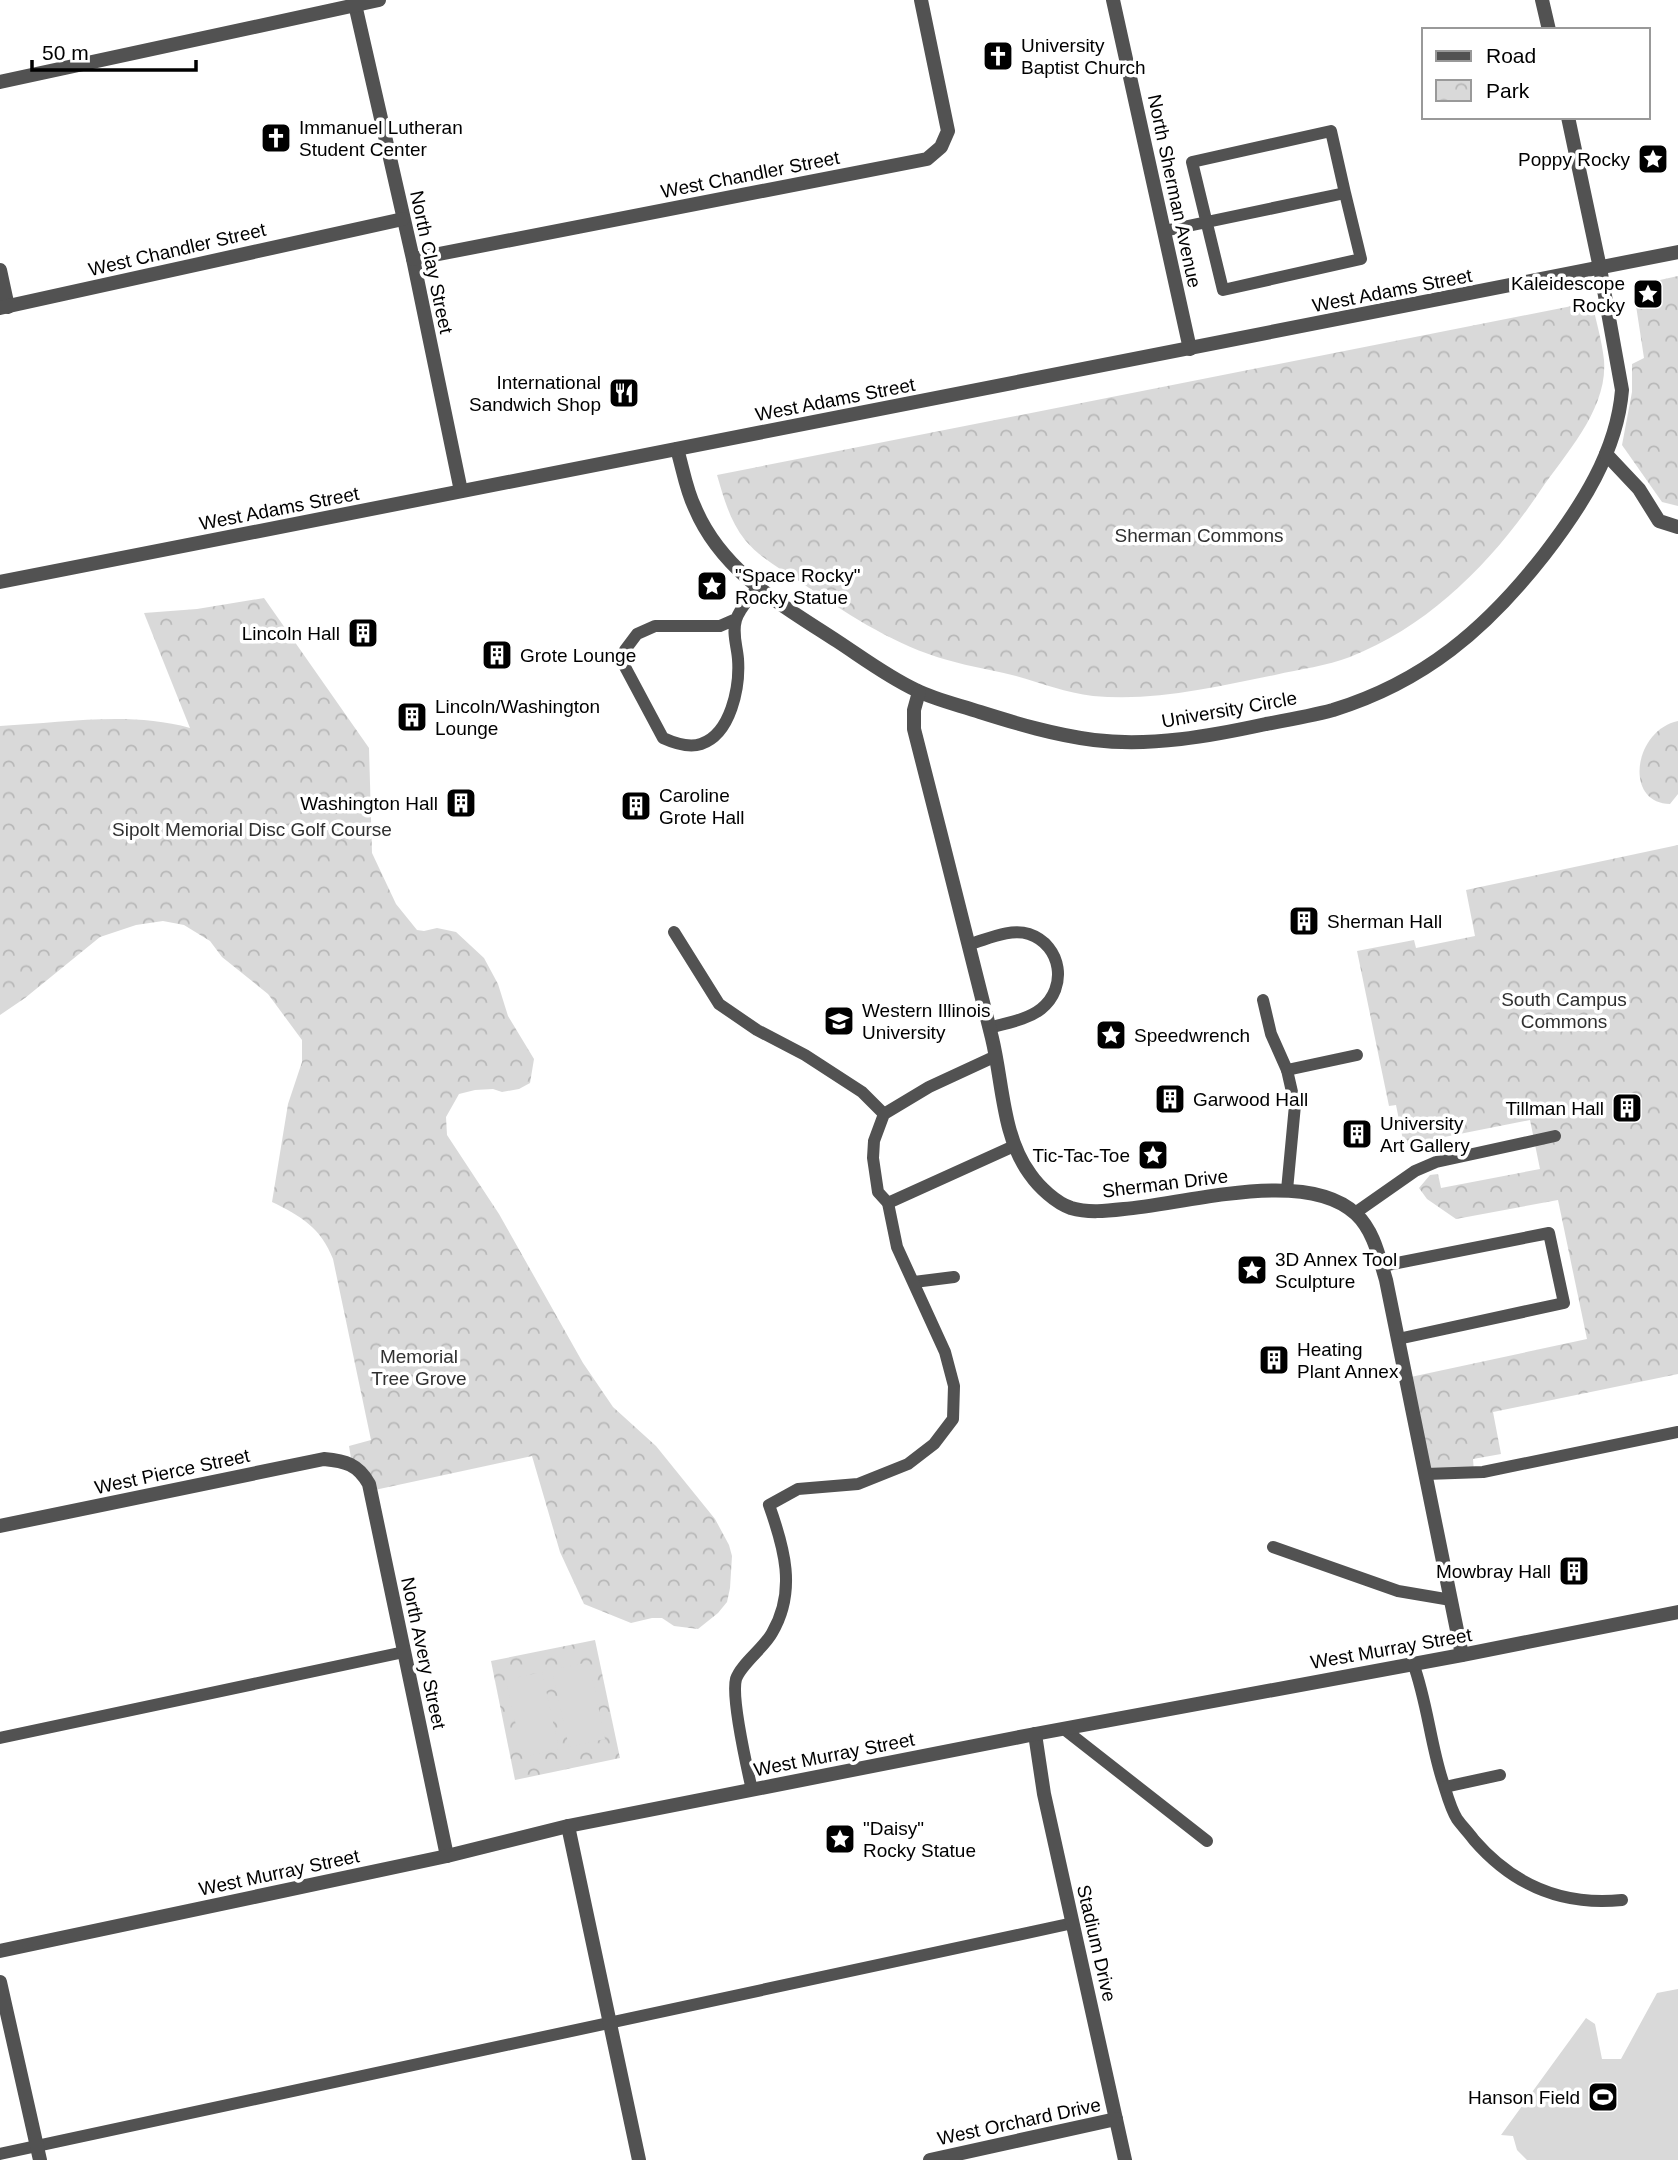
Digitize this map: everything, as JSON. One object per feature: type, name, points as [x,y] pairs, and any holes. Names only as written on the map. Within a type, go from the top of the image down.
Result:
[{"type":"street","points":[[0,82],[355,3],[379,0]]},
{"type":"street","name":"West Chandler Street","points":[[413,259],[927,159],[942,148],[948,131],[921,0]]},
{"type":"street","name":"North Sherman Avenue","points":[[1113,0],[1190,349]]},
{"type":"street","points":[[1542,0],[1549,28]]},
{"type":"street","name":"North Clay Street","points":[[355,3],[413,259],[461,491]]},
{"type":"street","name":"University Circle","points":[[677,449],[693,506],[704,528],[719,549],[757,588],[894,679],[919,692],[1024,726],[1097,741],[1146,742],[1194,737],[1332,710],[1385,689],[1433,664],[1469,638],[1509,597],[1574,515],[1606,454],[1622,390],[1568,119]]},
{"type":"street","name":"West Chandler Street","points":[[4,307],[403,219]]},
{"type":"street","name":"West Adams Street","points":[[0,582],[1678,253]]},
{"type":"street","points":[[0,270],[4,307]]},
{"type":"street","points":[[1606,454],[1639,489],[1659,521],[1678,527]]},
{"type":"street","name":"Sherman Drive","points":[[919,692],[914,710],[914,729],[970,944],[1014,1146],[1031,1175],[1052,1196],[1069,1207],[1089,1211],[1139,1208],[1261,1190],[1287,1190],[1321,1195],[1355,1213]]},
{"type":"street","points":[[1355,1213],[1369,1231],[1382,1266],[1462,1655]]},
{"type":"street","name":"West Pierce Street","points":[[0,1526],[324,1459],[352,1464]]},
{"type":"street","name":"North Avery Street","points":[[352,1464],[369,1484],[447,1856]]},
{"type":"street","name":"West Murray Street","points":[[0,1951],[447,1856],[568,1826],[1678,1612]]},
{"type":"street","name":"Stadium Drive","points":[[1035,1734],[1044,1794],[1125,2160]]},
{"type":"street","points":[[568,1826],[639,2160]]},
{"type":"street","points":[[0,1982],[38,2153]]},
{"type":"street","name":"West Orchard Drive","points":[[930,2160],[1116,2119]]},
{"type":"lane","points":[[1331,131],[1345,193],[1361,259],[1223,290],[1192,162],[1331,131]]},
{"type":"lane","points":[[1164,231],[1345,193]]},
{"type":"lane","points":[[736,619],[720,626],[655,626],[637,634],[625,650],[624,665],[663,738],[677,744],[700,745],[718,732],[729,714],[737,685],[738,660],[734,634],[736,619],[757,588]]},
{"type":"lane","points":[[674,932],[719,1004],[757,1030],[806,1055],[862,1092],[884,1114]]},
{"type":"lane","points":[[970,944],[1014,932],[1028,934],[1041,940],[1051,950],[1057,963],[1059,976],[1056,990],[1049,1002],[1038,1012],[989,1028]]},
{"type":"lane","points":[[1263,1000],[1271,1034],[1287,1070],[1295,1105],[1287,1190]]},
{"type":"lane","points":[[1287,1070],[1357,1055]]},
{"type":"lane","points":[[752,1790],[736,1700],[736,1678],[773,1633],[785,1602],[788,1575],[769,1505],[798,1489],[858,1484],[908,1464],[934,1444],[953,1419],[954,1386],[948,1363],[897,1247],[888,1203],[878,1192],[873,1158],[874,1140],[884,1114],[929,1087],[996,1056]]},
{"type":"lane","points":[[1355,1213],[1415,1171],[1436,1162],[1555,1136]]},
{"type":"lane","points":[[888,1203],[1014,1146]]},
{"type":"lane","points":[[1382,1266],[1549,1233],[1564,1303],[1398,1339]]},
{"type":"lane","points":[[914,1282],[954,1277]]},
{"type":"lane","points":[[1426,1474],[1483,1472],[1678,1432]]},
{"type":"lane","points":[[1273,1547],[1398,1591],[1451,1600]]},
{"type":"lane","points":[[0,1738],[404,1652]]},
{"type":"lane","points":[[1413,1663],[1445,1787],[1457,1818],[1490,1858],[1528,1883],[1569,1899],[1599,1902],[1622,1900]]},
{"type":"lane","points":[[1064,1729],[1207,1841]]},
{"type":"lane","points":[[1445,1787],[1500,1775]]},
{"type":"lane","points":[[0,2154],[38,2153],[610,2023],[1073,1923]]},
{"type":"green space","points":[[1678,276],[1678,506],[1662,502],[1622,445],[1632,392],[1632,364],[1644,358],[1633,286]]},
{"type":"green space","name":"Sherman Commons","points":[[1592,302],[1604,360],[1599,396],[1592,413],[1573,446],[1522,517],[1481,566],[1433,609],[1379,644],[1332,663],[1230,684],[1162,695],[1093,696],[937,657],[919,650],[850,615],[757,552],[735,525],[717,475]]},
{"type":"green space","name":"Sipolt Memorial Disc Golf Course","points":[[264,598],[369,748],[372,853],[396,904],[417,930],[437,928],[456,932],[484,958],[498,984],[508,1016],[534,1059],[530,1083],[519,1089],[502,1092],[493,1089],[475,1090],[459,1094],[446,1117],[447,1135],[499,1214],[583,1363],[613,1407],[656,1446],[715,1519],[729,1545],[732,1556],[727,1602],[698,1629],[674,1626],[662,1618],[631,1623],[584,1604],[560,1552],[532,1456],[370,1491],[352,1464],[349,1446],[371,1440],[333,1259],[322,1239],[309,1224],[272,1202],[288,1104],[302,1062],[302,1040],[268,994],[222,957],[210,941],[184,925],[163,921],[136,925],[100,937],[0,1015],[0,726],[120,719],[190,728],[144,613],[197,609]]},
{"type":"green space","points":[[1678,721],[1678,794],[1670,804],[1655,801],[1645,792],[1640,780],[1640,766],[1644,751],[1652,738],[1663,727]]},
{"type":"green space","name":"South Campus Commons","points":[[1678,845],[1678,1374],[1493,1412],[1501,1454],[1473,1459],[1474,1472],[1426,1474],[1406,1378],[1587,1339],[1558,1200],[1456,1219],[1427,1199],[1419,1188],[1430,1175],[1438,1174],[1441,1188],[1540,1169],[1530,1120],[1404,1145],[1396,1105],[1389,1106],[1357,951],[1414,940],[1416,948],[1475,936],[1466,890]]},
{"type":"green space","points":[[595,1640],[620,1758],[515,1780],[491,1661]]},
{"type":"green space","points":[[589,1662],[605,1739],[569,1747],[552,1670]]},
{"type":"green space","points":[[542,1672],[559,1749],[523,1757],[506,1680]]},
{"type":"green space","name":"Hanson Field","points":[[1678,1989],[1678,2160],[1527,2160],[1517,2150],[1513,2136],[1501,2135],[1586,2018],[1595,2024],[1602,2059],[1621,2059],[1657,1993]]},
{"type":"place","name":"University Baptist Church","points":[[998,56]]},
{"type":"place","name":"Immanuel Lutheran Student Center","points":[[276,138]]},
{"type":"place","name":"Poppy Rocky","points":[[1653,159]]},
{"type":"place","name":"Kaleidescope Rocky","points":[[1648,294]]},
{"type":"place","name":"International Sandwich Shop","points":[[624,393]]},
{"type":"place","name":"\"Space Rocky\" Rocky Statue","points":[[712,586]]},
{"type":"place","name":"Lincoln Hall","points":[[363,633]]},
{"type":"place","name":"Grote Lounge","points":[[497,655]]},
{"type":"place","name":"Lincoln/Washington Lounge","points":[[412,717]]},
{"type":"place","name":"Washington Hall","points":[[461,803]]},
{"type":"place","name":"Caroline Grote Hall","points":[[636,806]]},
{"type":"place","name":"Sherman Hall","points":[[1304,921]]},
{"type":"place","name":"Western Illinois University","points":[[839,1021]]},
{"type":"place","name":"Speedwrench","points":[[1111,1035]]},
{"type":"place","name":"Garwood Hall","points":[[1170,1099]]},
{"type":"place","name":"Tillman Hall","points":[[1627,1108]]},
{"type":"place","name":"University Art Gallery","points":[[1357,1134]]},
{"type":"place","name":"Tic-Tac-Toe","points":[[1153,1155]]},
{"type":"place","name":"3D Annex Tool Sculpture","points":[[1252,1270]]},
{"type":"place","name":"Heating Plant Annex","points":[[1274,1360]]},
{"type":"place","name":"Mowbray Hall","points":[[1574,1571]]},
{"type":"place","name":"\"Daisy\" Rocky Statue","points":[[840,1839]]},
{"type":"place","name":"Hanson Field","points":[[1603,2097]]},
{"type":"park label","name":"Memorial Tree Grove","points":[[419,1367]]}]
